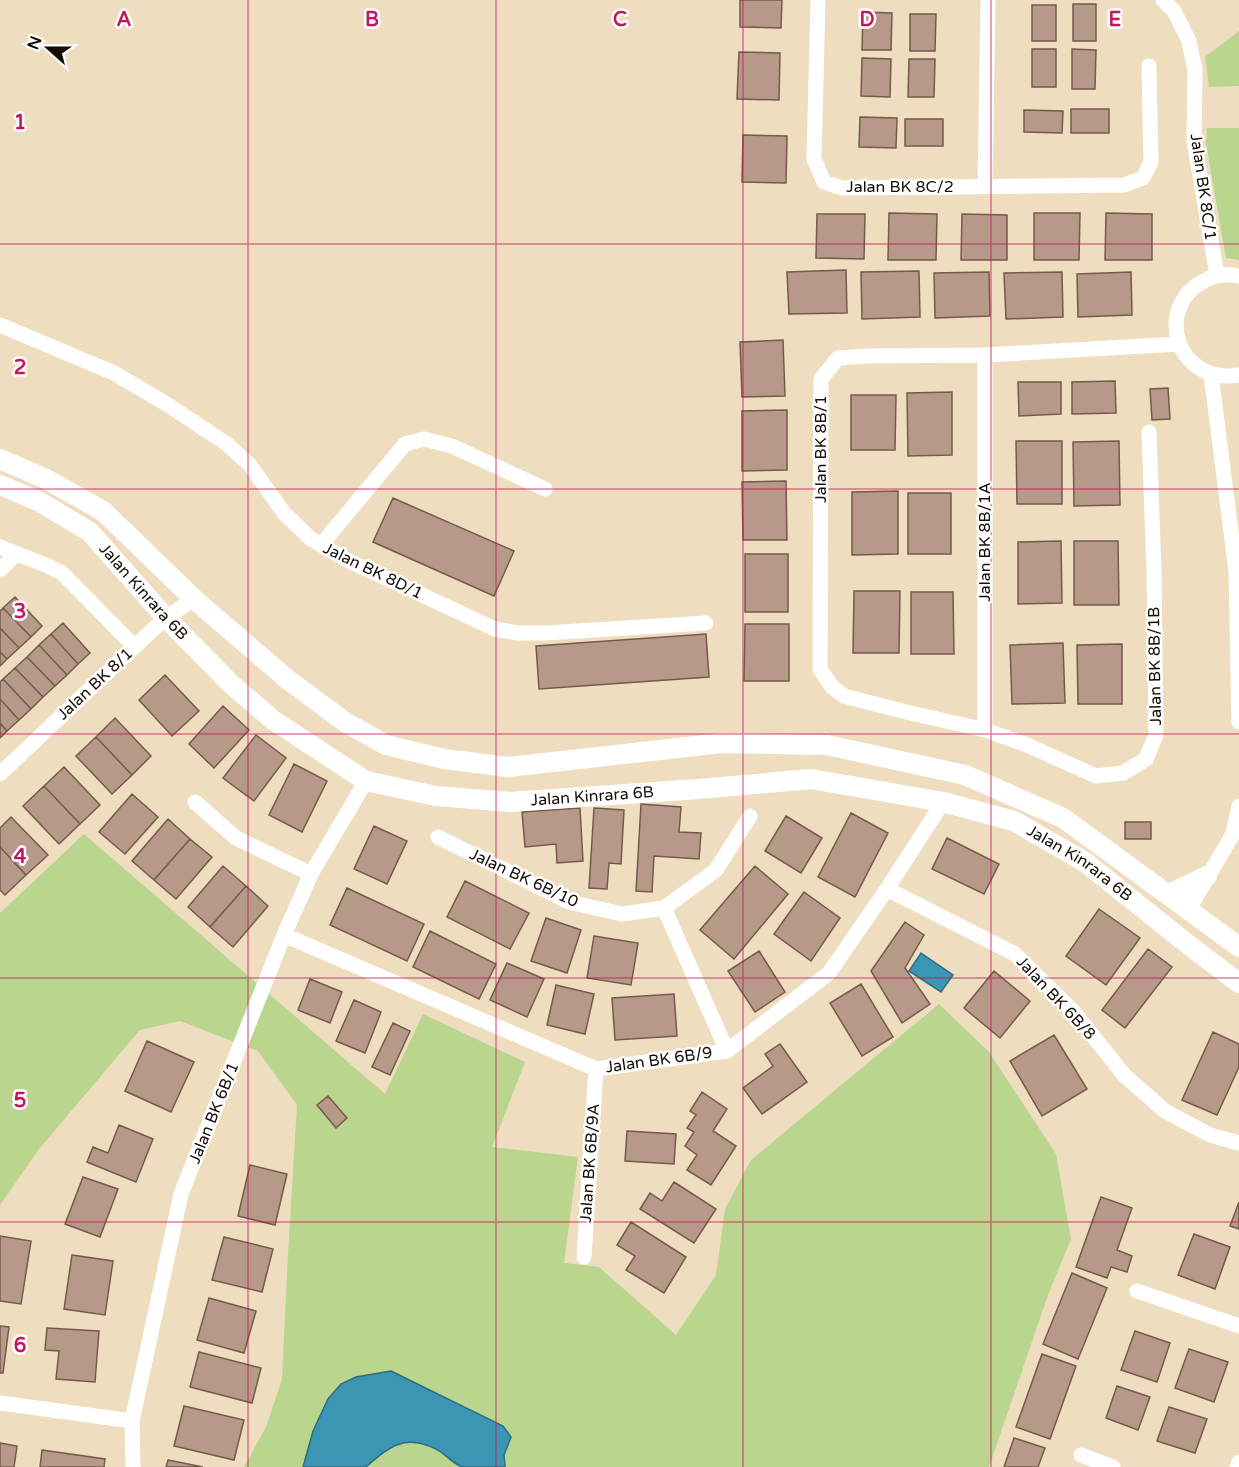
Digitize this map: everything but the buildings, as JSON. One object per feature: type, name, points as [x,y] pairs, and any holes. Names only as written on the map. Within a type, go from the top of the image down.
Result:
[{"type":"street","name":"Jalan BK 8C/2","points":[[818,0],[814,159],[824,182],[842,188],[1124,185],[1143,178],[1151,162],[1149,66]]},
{"type":"street","points":[[985,187],[988,0]]},
{"type":"street","name":"Jalan BK 8C/1","points":[[1163,0],[1174,11],[1189,40],[1195,70],[1194,141],[1217,275]]},
{"type":"street","points":[[1239,276],[1217,275],[1197,284],[1182,301],[1176,322],[1179,344],[1192,363],[1211,374],[1239,375]]},
{"type":"street","name":"Jalan BK 8D/1","points":[[0,325],[114,373],[165,403],[227,444],[250,465],[284,513],[311,539],[347,560],[495,629],[518,633],[546,633],[706,623]]},
{"type":"street","name":"Jalan BK 8B/1","points":[[985,729],[844,696],[832,687],[820,669],[821,380],[838,358],[986,355],[1179,344]]},
{"type":"street","name":"Jalan BK 8B/1A","points":[[985,729],[986,355]]},
{"type":"street","points":[[1211,374],[1236,571],[1239,722]]},
{"type":"street","name":"Jalan BK 8B/1B","points":[[985,729],[1096,776],[1123,773],[1146,759],[1156,735],[1149,432]]},
{"type":"street","points":[[321,545],[405,444],[424,439],[452,446],[545,489]]},
{"type":"street","name":"Jalan Kinrara 6B","points":[[0,459],[46,479],[103,511],[194,599],[287,679],[345,722],[386,745],[444,759],[508,766],[722,743],[827,745],[966,775],[1063,818],[1239,947]]},
{"type":"street","name":"Jalan Kinrara 6B","points":[[0,485],[40,502],[90,532],[166,618],[231,684],[273,720],[366,781],[436,796],[510,802],[811,779],[943,802],[1014,821],[1085,861],[1239,983]]},
{"type":"street","points":[[0,547],[62,573],[135,647]]},
{"type":"street","points":[[0,570],[16,554]]},
{"type":"street","name":"Jalan BK 8/1","points":[[0,774],[166,618],[194,599]]},
{"type":"street","name":"Jalan BK 6B/1","points":[[133,1467],[132,1421],[181,1194],[284,935],[311,874],[366,781]]},
{"type":"street","points":[[195,802],[236,838],[311,874]]},
{"type":"street","name":"Jalan BK 6B/9","points":[[284,935],[597,1069],[727,1051],[830,973],[943,802]]},
{"type":"street","points":[[1190,946],[1184,933],[1185,920],[1207,876],[1233,834],[1239,806]]},
{"type":"street","points":[[727,1051],[664,909],[716,870],[750,816]]},
{"type":"street","name":"Jalan BK 6B/10","points":[[438,837],[569,902],[622,914],[664,909]]},
{"type":"street","points":[[1169,894],[1207,876]]},
{"type":"street","name":"Jalan BK 6B/8","points":[[887,889],[1015,954],[1073,1011],[1125,1076],[1165,1111],[1210,1134],[1239,1143]]},
{"type":"street","name":"Jalan BK 6B/9A","points":[[584,1257],[597,1069]]},
{"type":"street","points":[[1137,1291],[1239,1326]]},
{"type":"street","points":[[0,1402],[132,1421]]},
{"type":"street","points":[[1081,1455],[1113,1467]]},
{"type":"street","points":[[1237,1467],[1239,1461]]},
{"type":"green space","points":[[1239,31],[1239,86],[1209,87],[1205,57]]},
{"type":"green space","points":[[1207,128],[1239,128],[1239,260],[1226,258],[1206,144]]},
{"type":"green space","points":[[84,834],[385,1094],[423,1014],[525,1062],[492,1147],[578,1157],[564,1263],[599,1267],[676,1335],[716,1275],[725,1209],[751,1160],[939,1004],[989,1052],[1056,1154],[1071,1239],[1048,1295],[989,1467],[244,1467],[266,1427],[282,1379],[297,1105],[258,1051],[180,1021],[140,1030],[39,1149],[0,1205],[0,913]]},
{"type":"water","points":[[921,953],[953,975],[941,992],[909,971]]},
{"type":"water","points":[[391,1371],[503,1426],[511,1437],[504,1455],[505,1467],[463,1467],[425,1444],[406,1442],[390,1448],[366,1467],[303,1467],[313,1431],[328,1399],[341,1384],[356,1377]]}]
